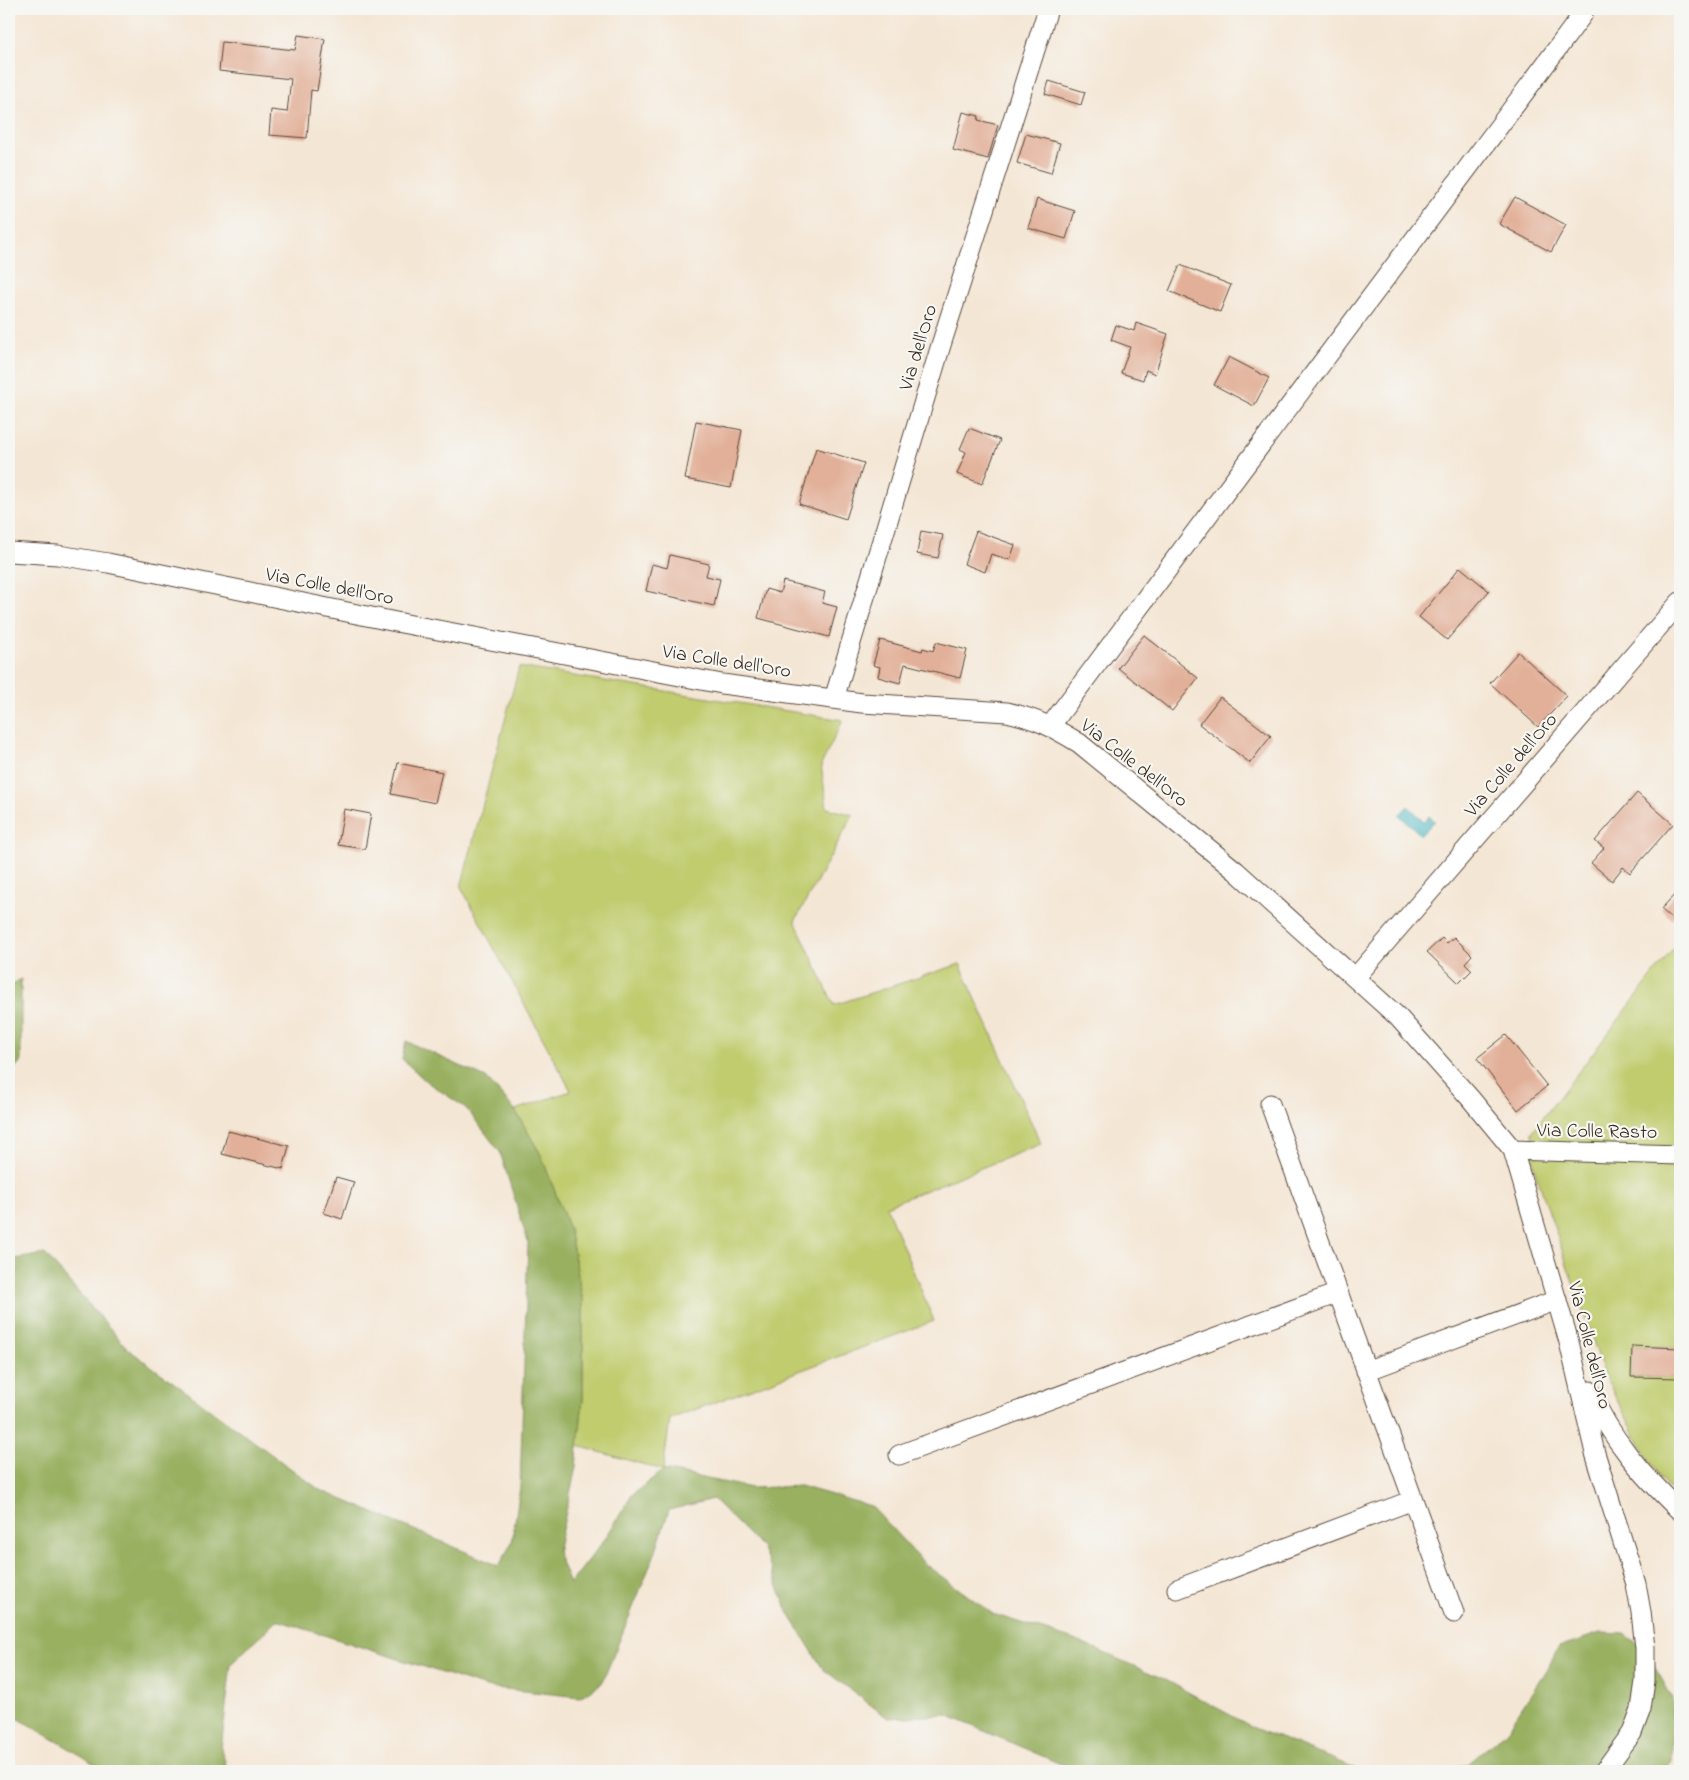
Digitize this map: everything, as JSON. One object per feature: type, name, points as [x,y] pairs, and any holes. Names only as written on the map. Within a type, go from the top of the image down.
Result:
[{"type":"street","name":"Via dell'Oro","points":[[834,699],[941,345],[1048,9]]},
{"type":"street","points":[[1051,726],[1583,14]]},
{"type":"street","name":"Via Colle dell'Oro","points":[[9,552],[58,555],[108,563],[396,622],[722,684],[862,703],[1007,712],[1029,717],[1051,726],[1079,744],[1236,871],[1398,1017],[1513,1150],[1570,1342],[1595,1453],[1636,1584],[1641,1612],[1645,1648],[1645,1681],[1641,1709],[1632,1733],[1604,1771]]},
{"type":"street","name":"Via Colle dell'Oro","points":[[1355,978],[1680,602]]},
{"type":"street","points":[[1270,1104],[1454,1613]]},
{"type":"street","name":"Via Colle Rasto","points":[[1513,1150],[1680,1154]]},
{"type":"street","points":[[899,1456],[1338,1293]]},
{"type":"street","points":[[1366,1371],[1557,1300]]},
{"type":"street","points":[[1570,1342],[1599,1413],[1633,1463],[1680,1511]]},
{"type":"street","points":[[1177,1589],[1412,1500]]},
{"type":"green space","points":[[519,667],[843,720],[821,765],[827,808],[853,815],[795,921],[834,1005],[960,964],[1041,1144],[886,1206],[934,1321],[670,1419],[663,1470],[578,1446],[583,1399],[583,1301],[569,1229],[541,1155],[515,1110],[571,1091],[461,887]]},
{"type":"green space","points":[[1680,940],[1680,1348],[1632,1346],[1631,1377],[1680,1378],[1680,1497],[1666,1486],[1642,1448],[1605,1376],[1534,1168],[1532,1132]]},
{"type":"green space","points":[[21,979],[21,1062],[9,1073],[9,987]]},
{"type":"green space","points":[[406,1041],[486,1078],[515,1110],[541,1155],[569,1229],[583,1301],[583,1399],[576,1467],[557,1552],[570,1584],[605,1539],[632,1495],[663,1470],[752,1488],[800,1486],[871,1506],[926,1565],[993,1614],[1074,1640],[1164,1679],[1254,1728],[1363,1771],[1077,1771],[947,1715],[888,1718],[823,1669],[789,1614],[763,1549],[713,1499],[669,1510],[654,1556],[602,1683],[580,1697],[486,1687],[277,1620],[231,1664],[221,1749],[228,1771],[104,1771],[84,1757],[9,1713],[9,1260],[45,1254],[128,1349],[320,1490],[499,1566],[512,1542],[520,1487],[528,1242],[500,1152],[466,1108],[427,1082],[402,1059]]},
{"type":"green space","points":[[1600,1633],[1625,1634],[1645,1648],[1672,1698],[1671,1761],[1663,1771],[1444,1771],[1468,1764],[1506,1732],[1559,1647]]},
{"type":"water","points":[[1408,806],[1424,821],[1429,816],[1435,821],[1421,835],[1399,815]]},
{"type":"building","points":[[298,35],[325,39],[317,91],[311,90],[307,138],[269,135],[271,110],[287,112],[291,79],[219,71],[222,42],[295,50]]},
{"type":"building","points":[[1049,81],[1085,92],[1081,105],[1045,94]]},
{"type":"building","points":[[963,112],[979,116],[978,120],[998,125],[988,159],[953,150]]},
{"type":"building","points":[[1026,134],[1060,143],[1051,173],[1017,163]]},
{"type":"building","points":[[1515,197],[1566,225],[1551,252],[1499,224]]},
{"type":"building","points":[[1037,199],[1075,211],[1066,239],[1028,228]]},
{"type":"building","points":[[1180,265],[1231,285],[1220,312],[1169,291]]},
{"type":"building","points":[[1136,323],[1168,334],[1155,374],[1146,370],[1143,380],[1121,373],[1130,347],[1111,340],[1116,325],[1134,331]]},
{"type":"building","points":[[1229,357],[1269,378],[1254,406],[1214,385]]},
{"type":"building","points":[[696,421],[742,430],[731,488],[685,479]]},
{"type":"building","points":[[969,428],[1000,440],[982,484],[957,474],[966,452],[960,449]]},
{"type":"building","points":[[816,448],[864,463],[846,519],[799,504]]},
{"type":"building","points":[[921,531],[943,535],[938,558],[917,554]]},
{"type":"building","points":[[976,531],[1015,545],[1010,560],[991,554],[985,572],[964,564]]},
{"type":"building","points":[[670,555],[709,564],[706,576],[720,579],[714,606],[646,591],[652,564],[667,568]]},
{"type":"building","points":[[1460,567],[1489,591],[1447,640],[1419,617]]},
{"type":"building","points":[[783,581],[825,592],[822,603],[837,607],[829,637],[758,618],[766,589],[780,593]]},
{"type":"building","points":[[1144,635],[1198,678],[1172,711],[1118,668]]},
{"type":"building","points":[[880,640],[922,651],[923,648],[933,651],[936,642],[967,650],[960,678],[905,664],[900,683],[878,677],[880,667],[873,665]]},
{"type":"building","points":[[1518,652],[1567,696],[1538,727],[1490,683]]},
{"type":"building","points":[[1220,697],[1271,736],[1250,763],[1199,724]]},
{"type":"building","points":[[398,763],[442,772],[435,803],[391,794]]},
{"type":"building","points":[[1637,793],[1673,824],[1630,873],[1623,867],[1612,881],[1591,863],[1604,848],[1595,841]]},
{"type":"building","points":[[344,809],[371,814],[365,849],[338,845]]},
{"type":"building","points":[[1680,889],[1680,912],[1673,920],[1661,909]]},
{"type":"building","points":[[1454,937],[1472,955],[1465,963],[1472,970],[1459,983],[1427,952],[1442,938],[1447,943]]},
{"type":"building","points":[[1506,1035],[1547,1086],[1518,1110],[1477,1058]]},
{"type":"building","points":[[228,1131],[289,1146],[283,1169],[222,1154]]},
{"type":"building","points":[[336,1177],[354,1182],[342,1219],[324,1213]]},
{"type":"building","points":[[1632,1346],[1680,1348],[1680,1378],[1631,1377]]}]
